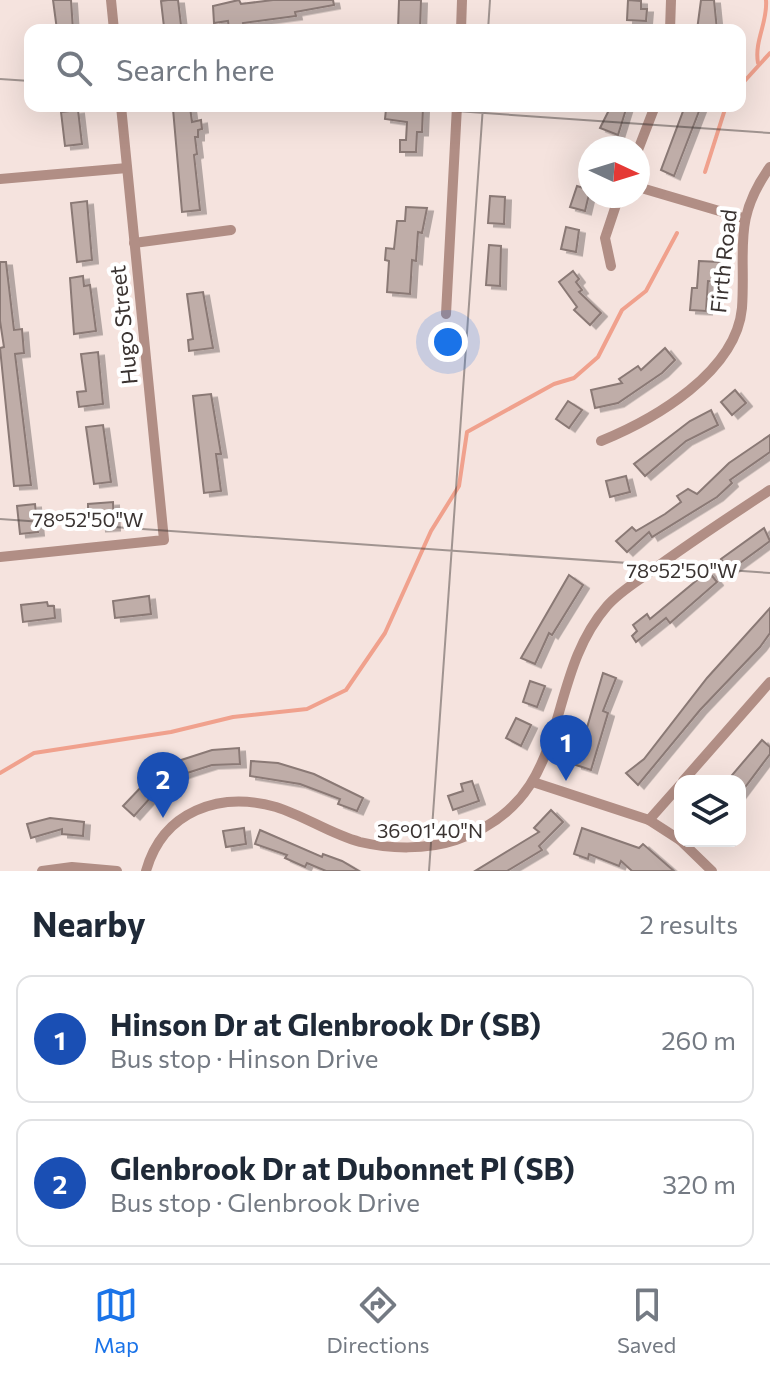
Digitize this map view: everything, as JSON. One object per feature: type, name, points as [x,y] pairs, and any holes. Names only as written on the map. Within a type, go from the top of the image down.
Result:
[{"type":"street","points":[[111,0],[113,24]]},
{"type":"street","points":[[461,24],[462,0]]},
{"type":"street","points":[[670,24],[671,0]]},
{"type":"street","name":"Hugo Street","points":[[0,557],[164,540],[122,112]]},
{"type":"street","points":[[446,314],[457,112]]},
{"type":"street","points":[[643,136],[653,112]]},
{"type":"street","name":"Firth Road","points":[[601,441],[626,431],[702,381],[720,361],[741,311],[743,218],[753,193],[770,167]]},
{"type":"street","points":[[0,179],[127,168]]},
{"type":"street","points":[[650,191],[743,218]]},
{"type":"street","points":[[611,266],[605,238],[615,208]]},
{"type":"street","points":[[134,243],[231,230]]},
{"type":"street","points":[[146,871],[153,851],[173,826],[187,813],[215,803],[234,801],[277,808],[349,839],[402,847],[445,842],[476,831],[510,810],[533,782],[552,742],[581,649],[606,606],[692,542],[770,490]]},
{"type":"street","points":[[689,775],[770,682]]},
{"type":"street","points":[[533,782],[649,820],[674,836]]},
{"type":"street","points":[[649,820],[674,792]]},
{"type":"street","points":[[687,847],[712,871]]},
{"type":"street","points":[[42,871],[72,867],[117,871]]},
{"type":"building","points":[[53,0],[71,0],[73,24],[56,24]]},
{"type":"building","points":[[178,0],[181,24],[164,24],[161,1]]},
{"type":"building","points":[[239,0],[241,4],[273,0],[333,0],[334,5],[295,12],[296,16],[243,24],[228,24],[228,21],[214,23],[213,6]]},
{"type":"building","points":[[399,0],[421,0],[420,24],[398,24]]},
{"type":"building","points":[[628,0],[641,1],[641,9],[647,9],[646,21],[627,20]]},
{"type":"building","points":[[701,0],[714,0],[716,24],[698,24]]},
{"type":"building","points":[[61,112],[78,112],[82,144],[65,146]]},
{"type":"building","points":[[173,112],[191,112],[192,122],[201,120],[202,129],[195,137],[197,154],[194,155],[200,210],[182,212]]},
{"type":"building","points":[[386,112],[423,112],[422,132],[417,132],[416,152],[400,152],[400,140],[406,140],[407,122],[385,119]]},
{"type":"building","points":[[608,112],[625,112],[618,135],[600,128]]},
{"type":"building","points":[[683,112],[699,112],[674,176],[661,170]]},
{"type":"building","points":[[578,186],[578,208],[586,208],[585,211],[570,207]]},
{"type":"building","points":[[490,196],[505,197],[504,224],[488,223]]},
{"type":"building","points":[[87,201],[92,260],[77,262],[71,203]]},
{"type":"building","points":[[406,207],[427,208],[422,233],[418,232],[416,261],[412,260],[410,294],[387,292],[389,261],[385,260],[386,248],[394,249],[397,221],[405,221]]},
{"type":"building","points":[[566,227],[579,230],[576,252],[561,249]]},
{"type":"building","points":[[489,245],[501,246],[500,286],[486,285]]},
{"type":"building","points":[[699,261],[720,262],[718,282],[708,281],[706,311],[690,310],[692,288],[697,288]]},
{"type":"building","points":[[0,262],[6,262],[14,330],[22,329],[24,353],[15,354],[31,485],[14,486],[0,348],[4,347],[0,321]]},
{"type":"building","points":[[573,271],[579,279],[576,282],[582,290],[579,292],[601,313],[590,325],[574,310],[577,307],[559,282]]},
{"type":"building","points":[[83,276],[84,286],[90,285],[96,331],[74,334],[70,278]]},
{"type":"building","points":[[203,292],[213,348],[189,351],[188,340],[193,339],[187,294]]},
{"type":"building","points":[[665,348],[675,360],[662,373],[618,403],[595,408],[591,390],[622,383],[619,379],[638,366],[641,370]]},
{"type":"building","points":[[98,352],[103,404],[79,407],[77,392],[86,391],[81,354]]},
{"type":"building","points":[[735,390],[746,403],[732,415],[721,402]]},
{"type":"building","points":[[211,394],[221,454],[216,454],[221,491],[204,493],[193,396]]},
{"type":"building","points":[[568,401],[582,410],[569,428],[556,419]]},
{"type":"building","points":[[711,410],[718,425],[686,441],[645,476],[634,464],[690,421]]},
{"type":"building","points":[[103,425],[111,482],[94,484],[86,427]]},
{"type":"building","points":[[770,435],[770,452],[730,480],[732,483],[717,497],[652,537],[649,532],[627,552],[616,541],[632,527],[636,531],[665,514],[681,502],[677,496],[688,489],[697,494],[729,463]]},
{"type":"building","points":[[626,476],[630,492],[610,497],[606,481]]},
{"type":"building","points":[[113,502],[114,527],[100,528],[99,517],[88,517],[88,504]]},
{"type":"building","points":[[35,504],[38,532],[20,534],[17,506]]},
{"type":"building","points":[[764,528],[770,541],[729,571],[721,559]]},
{"type":"building","points":[[708,571],[717,582],[670,623],[666,618],[636,642],[632,636],[637,631],[633,625],[647,614],[650,619]]},
{"type":"building","points":[[569,575],[583,585],[552,635],[549,633],[535,664],[521,658]]},
{"type":"building","points":[[149,596],[151,614],[115,618],[113,601]]},
{"type":"building","points":[[47,602],[48,606],[54,606],[55,618],[23,622],[21,605]]},
{"type":"building","points":[[770,608],[770,633],[760,647],[700,710],[638,785],[626,773],[644,759],[707,678]]},
{"type":"building","points":[[603,673],[616,678],[603,711],[608,713],[591,770],[576,765]]},
{"type":"building","points":[[530,681],[545,686],[537,707],[523,702]]},
{"type":"building","points":[[516,718],[531,725],[521,746],[506,738]]},
{"type":"building","points":[[762,740],[770,747],[770,754],[746,786],[746,775],[732,775]]},
{"type":"building","points":[[239,748],[240,764],[212,765],[184,774],[151,797],[134,816],[123,806],[143,785],[175,762],[212,750]]},
{"type":"building","points":[[251,761],[278,763],[314,774],[363,798],[357,811],[338,804],[340,799],[300,784],[250,776]]},
{"type":"building","points":[[472,781],[479,801],[453,810],[448,796],[463,791],[461,784]]},
{"type":"building","points":[[551,810],[563,822],[539,846],[542,850],[507,871],[475,871],[539,832],[534,828]]},
{"type":"building","points":[[50,818],[84,822],[83,836],[62,834],[62,829],[31,838],[27,824]]},
{"type":"building","points":[[244,828],[246,844],[226,847],[223,831]]},
{"type":"building","points":[[582,828],[639,848],[643,844],[674,871],[632,871],[621,861],[619,866],[589,854],[588,859],[574,854]]},
{"type":"building","points":[[260,830],[322,857],[323,854],[342,861],[359,871],[326,871],[307,863],[305,867],[285,858],[287,855],[255,844]]},
{"type":"waterway","points":[[758,63],[766,0]]},
{"type":"waterway","points":[[746,79],[770,53]]},
{"type":"waterway","points":[[705,172],[724,112]]},
{"type":"waterway","points":[[0,773],[34,753],[171,732],[233,717],[307,709],[346,690],[385,633],[431,531],[459,486],[467,432],[554,384],[574,378],[598,357],[622,310],[646,291],[677,233]]},
{"type":"place","name":"Hinson Dr at Glenbrook Dr (SB)","points":[[566,781]]},
{"type":"place","name":"Glenbrook Dr at Dubonnet Pl (SB)","points":[[163,818]]}]
